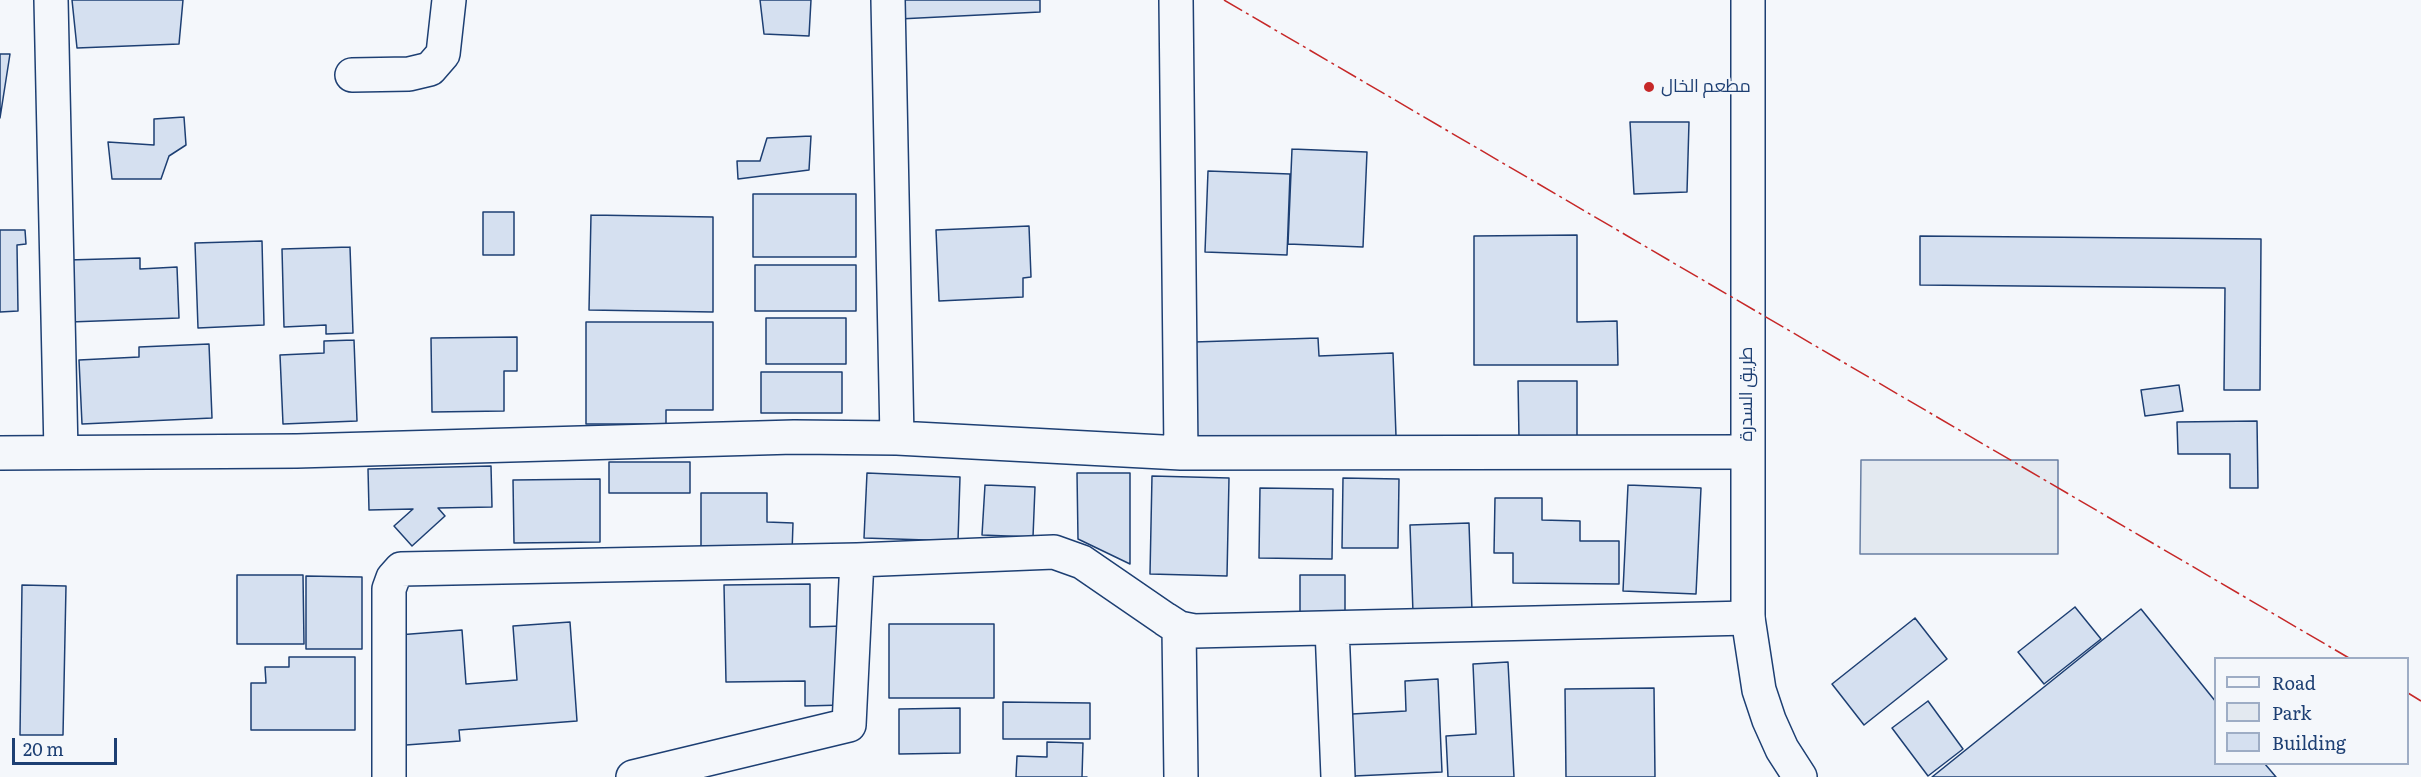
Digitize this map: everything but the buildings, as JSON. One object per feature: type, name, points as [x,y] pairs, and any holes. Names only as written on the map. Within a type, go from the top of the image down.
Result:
[{"type":"street","points":[[51,0],[61,452]]},
{"type":"street","points":[[352,75],[409,74],[430,69],[443,54],[449,0]]},
{"type":"street","points":[[888,0],[897,438]]},
{"type":"street","points":[[1176,0],[1181,453]]},
{"type":"street","name":"طريق السدرة","points":[[1748,0],[1746,452],[1748,618],[1759,690],[1782,749],[1800,777]]},
{"type":"street","points":[[0,453],[297,451],[794,438],[897,438],[1181,453],[1746,452]]},
{"type":"street","points":[[389,777],[389,590],[393,578],[401,569],[857,560],[1054,552],[1082,562],[1179,628],[1194,631],[1748,618]]},
{"type":"street","points":[[633,777],[849,725],[857,560]]},
{"type":"street","points":[[1179,628],[1181,777]]},
{"type":"street","points":[[1332,628],[1338,777]]},
{"type":"green space","points":[[1861,460],[2058,460],[2058,554],[1860,554]]},
{"type":"power","points":[[1224,0],[2347,657]]},
{"type":"power","points":[[2409,694],[2421,701]]},
{"type":"place","name":"مطعم الخال","points":[[1649,87]]}]
